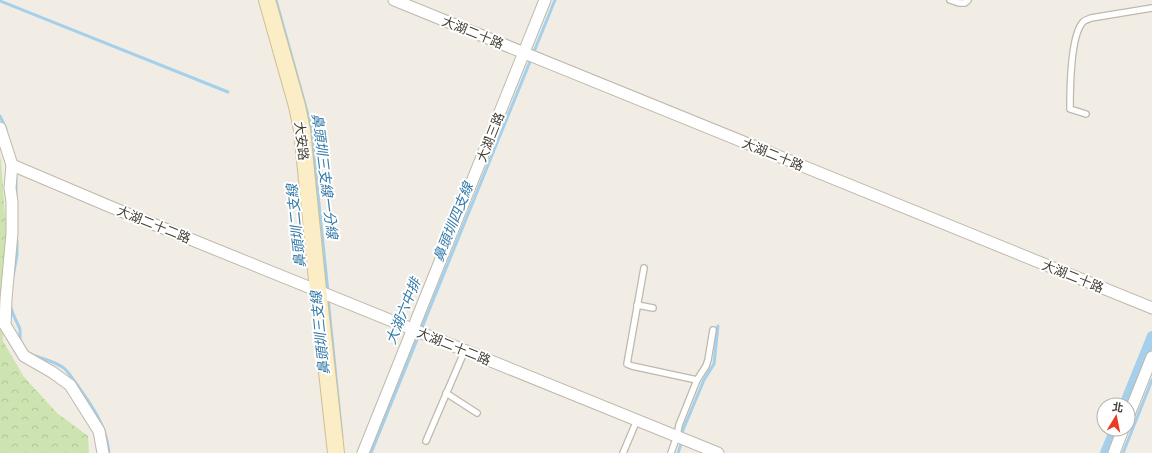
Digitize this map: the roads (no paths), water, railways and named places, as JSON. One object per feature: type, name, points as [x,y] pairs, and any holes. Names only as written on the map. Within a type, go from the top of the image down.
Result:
[{"type":"street","name":"大安路","points":[[267,0],[297,106],[302,130],[336,453]]},
{"type":"street","name":"大湖二十路","points":[[394,0],[1152,308]]},
{"type":"street","name":"大湖三路","points":[[363,453],[545,0]]},
{"type":"street","points":[[0,128],[12,165],[10,188],[12,202],[12,233],[5,325],[24,356],[52,372],[70,385],[99,431],[103,453]]},
{"type":"street","name":"大湖二十二路","points":[[12,165],[111,207],[718,453]]},
{"type":"street","points":[[1136,397],[1152,358]]},
{"type":"street","points":[[1117,451],[1121,437]]},
{"type":"lane","points":[[950,0],[959,3],[965,3],[968,0]]},
{"type":"lane","points":[[1086,114],[1070,109],[1071,62],[1078,32],[1083,22],[1091,18],[1152,8]]},
{"type":"lane","points":[[644,268],[627,364],[697,380]]},
{"type":"lane","points":[[637,305],[653,308]]},
{"type":"lane","points":[[671,453],[679,425],[697,380],[706,366],[713,330]]},
{"type":"lane","points":[[426,441],[465,350]]},
{"type":"lane","points":[[446,393],[477,413]]},
{"type":"lane","points":[[623,453],[637,420]]},
{"type":"waterway","name":"鼻頭圳三支線","points":[[276,0],[311,126],[328,292]]},
{"type":"waterway","name":"鼻頭圳四支線","points":[[371,453],[555,0]]},
{"type":"waterway","points":[[0,1],[228,92]]},
{"type":"waterway","points":[[0,116],[6,129]]},
{"type":"waterway","points":[[16,177],[16,195]]},
{"type":"waterway","points":[[13,277],[17,255],[17,241]]},
{"type":"waterway","name":"鼻頭圳三支線","points":[[328,298],[342,437]]},
{"type":"waterway","points":[[10,304],[20,329],[20,343]]},
{"type":"waterway","points":[[682,436],[683,430],[704,380],[714,364],[718,326]]},
{"type":"waterway","points":[[1127,397],[1152,336]]},
{"type":"waterway","points":[[31,354],[57,364],[69,373],[98,418],[108,444],[109,453]]},
{"type":"waterway","points":[[1123,453],[1152,380]]},
{"type":"waterway","points":[[1105,453],[1112,437]]},
{"type":"waterway","points":[[678,453],[682,441]]},
{"type":"water label","name":"鼻頭圳三支線一分線","points":[[325,176]]},
{"type":"water label","name":"鼻頭圳二支線","points":[[296,226]]},
{"type":"water label","name":"大湖六中排","points":[[403,311]]}]
